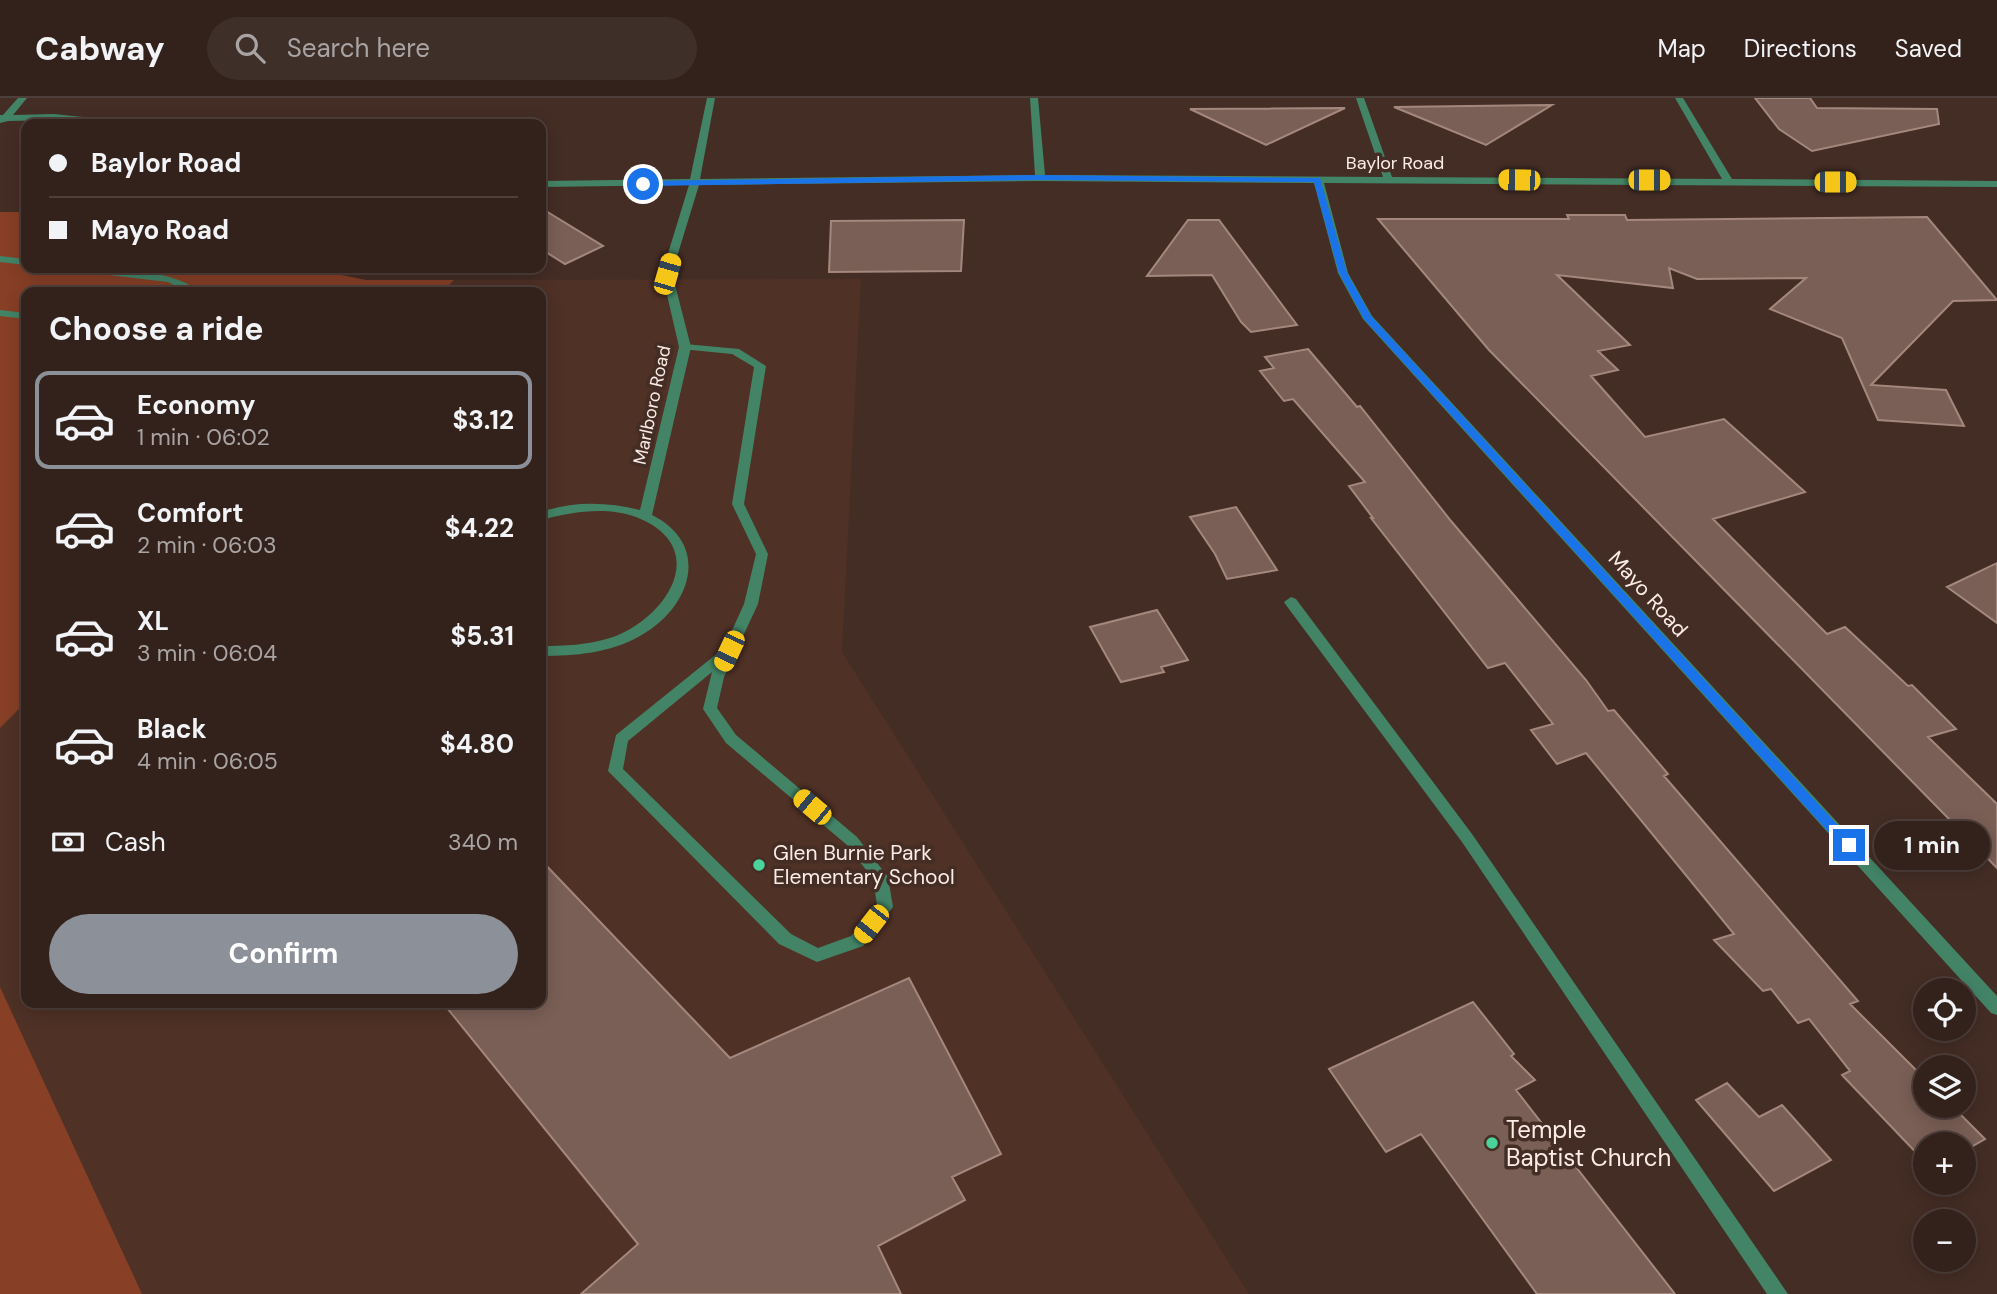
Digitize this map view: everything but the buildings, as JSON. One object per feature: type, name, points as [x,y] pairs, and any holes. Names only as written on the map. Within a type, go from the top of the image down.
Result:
[{"type":"street","points":[[2,120],[23,98]]},
{"type":"street","name":"Marlboro Road","points":[[645,516],[685,347],[667,274],[694,184],[711,98]]},
{"type":"street","points":[[1034,98],[1040,178]]},
{"type":"street","points":[[1360,98],[1388,178]]},
{"type":"street","points":[[1679,98],[1728,181]]},
{"type":"street","points":[[2,120],[54,117],[73,119]]},
{"type":"street","name":"Baylor Road","points":[[546,184],[1040,178],[1388,178],[1997,184]]},
{"type":"street","name":"Mayo Road","points":[[1318,179],[1343,273],[1367,317],[1997,1008]]},
{"type":"street","points":[[0,259],[21,261]]},
{"type":"street","points":[[119,273],[171,279],[186,287]]},
{"type":"street","points":[[0,313],[21,315]]},
{"type":"street","points":[[685,347],[736,351],[760,366],[738,504],[762,554],[751,604],[717,677],[710,709],[731,739],[852,841],[880,877],[885,906],[857,941],[817,955],[785,939],[615,771],[621,739],[729,651]]},
{"type":"street","points":[[546,515],[573,508],[624,509],[663,526],[677,540],[684,556],[684,574],[678,592],[665,610],[647,625],[596,648],[567,652],[546,651]]},
{"type":"street","points":[[1291,602],[1467,838],[1778,1294]]},
{"type":"shaded area","points":[[0,212],[21,212],[21,273],[332,273],[366,280],[454,280],[447,287],[21,287],[21,707],[0,728]]},
{"type":"shaded area","name":"Glen Burnie Park Elementary School","points":[[861,279],[842,652],[1249,1294],[0,1294],[0,728],[21,707],[21,1008],[546,1008],[546,287],[447,287],[454,280]]},
{"type":"shaded area","points":[[0,987],[142,1294],[0,1294]]},
{"type":"place","name":"Glen Burnie Park Elementary School","points":[[759,865]]},
{"type":"place","name":"Temple Baptist Church","points":[[1492,1143]]},
{"type":"route","points":[[643,184],[1040,178],[1318,179],[1343,273],[1367,317],[1849,845]]}]
